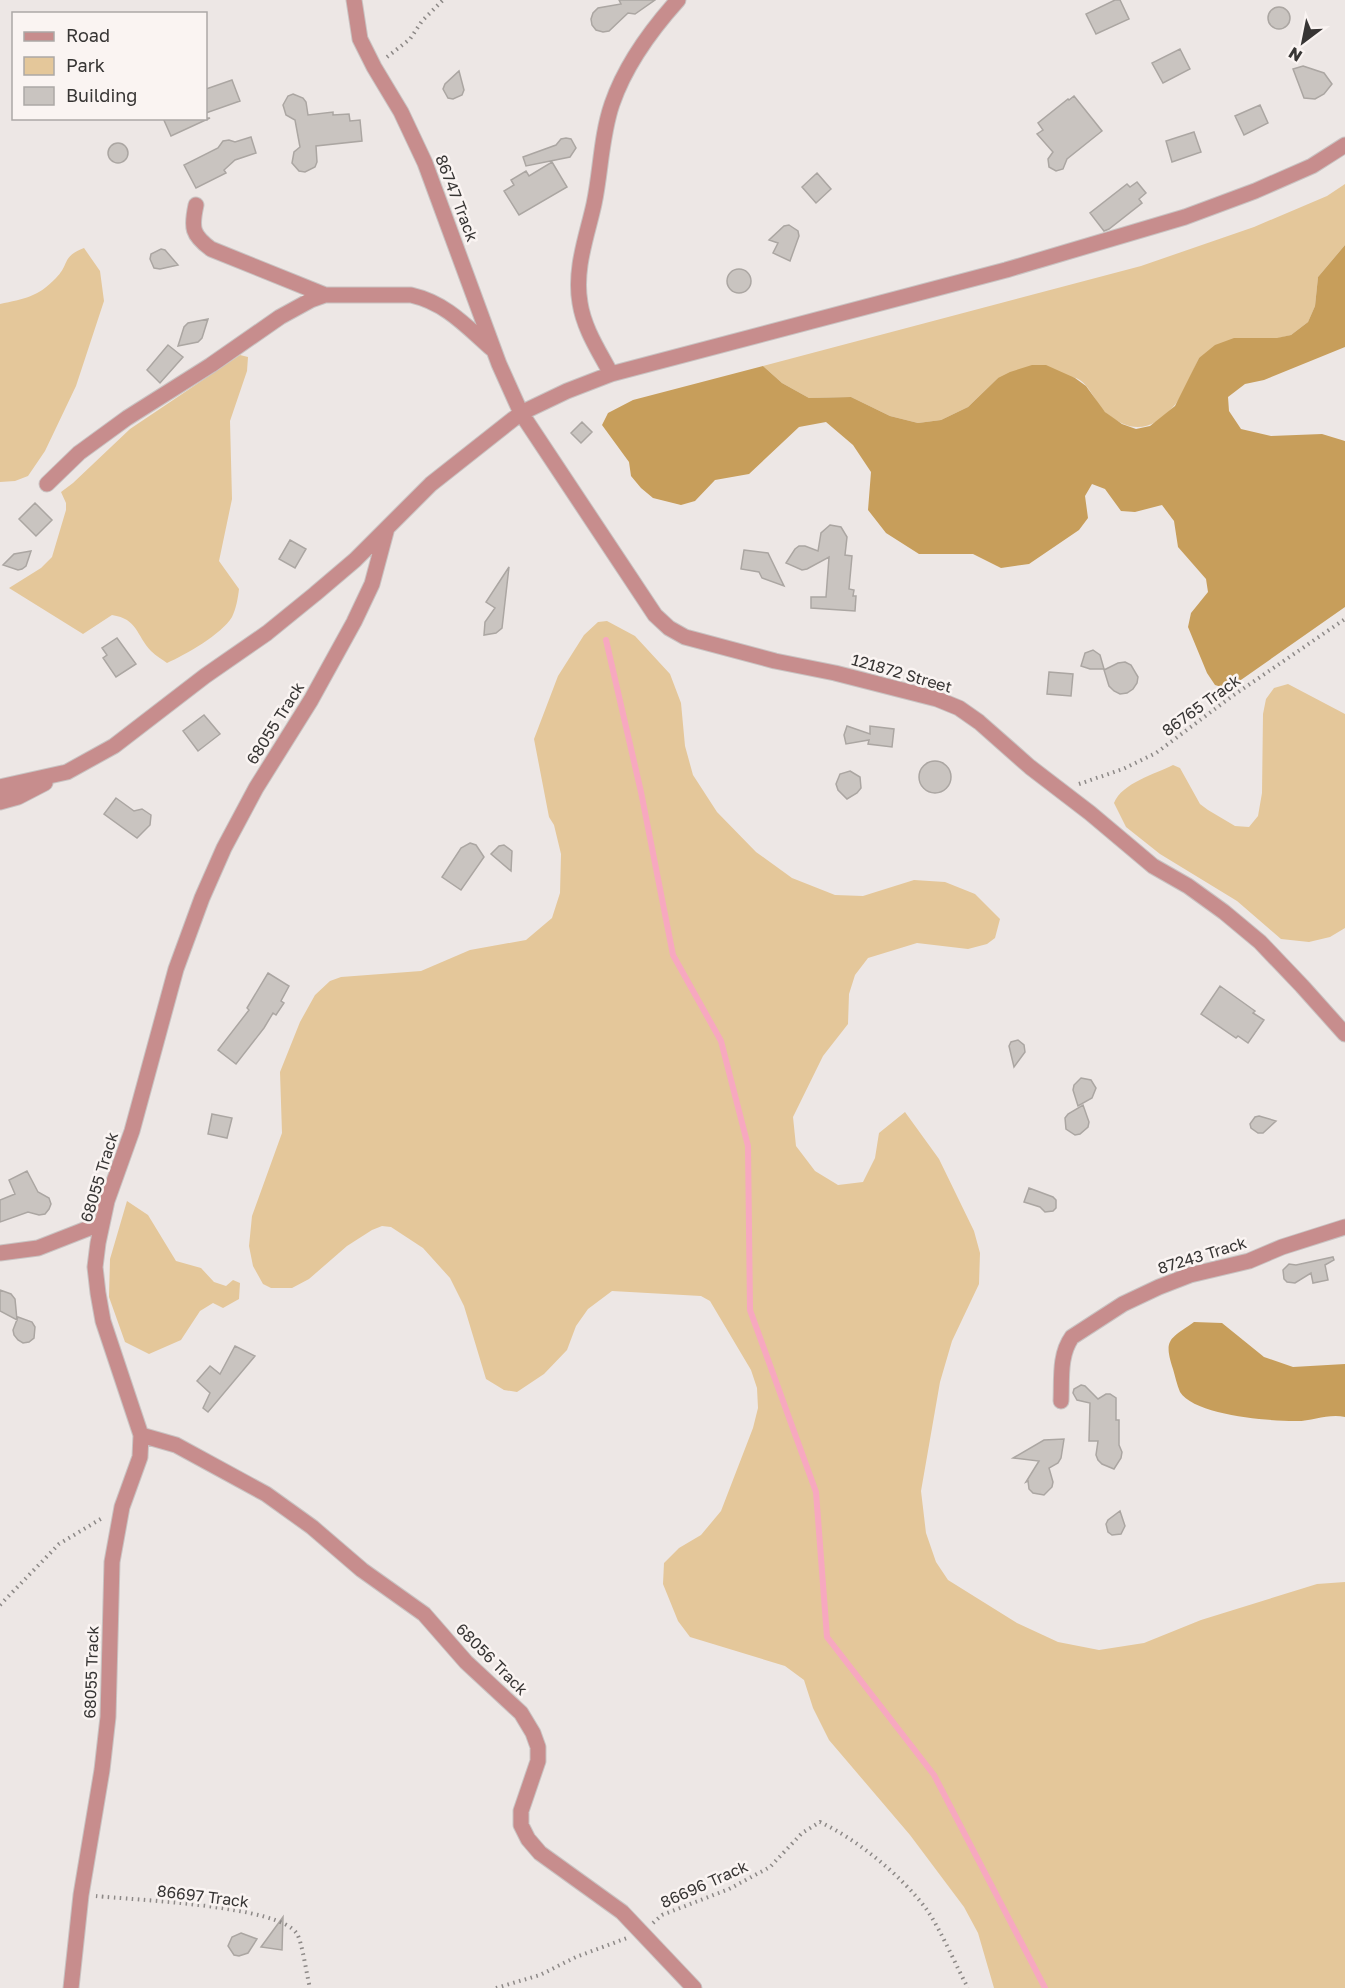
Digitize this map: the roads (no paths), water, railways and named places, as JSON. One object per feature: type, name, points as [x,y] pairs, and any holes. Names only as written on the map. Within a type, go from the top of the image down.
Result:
[{"type":"street","name":"86747 Track","points":[[354,0],[360,39],[374,67],[402,112],[425,163],[494,351],[521,413]]},
{"type":"street","points":[[611,374],[587,329],[580,303],[578,275],[583,244],[599,182],[611,106],[621,82],[642,48],[678,0]]},
{"type":"street","points":[[0,802],[18,797],[114,746],[205,676],[267,633],[331,580],[431,484],[521,413],[567,391],[611,374],[1006,270],[1185,217],[1312,166],[1345,145]]},
{"type":"street","points":[[195,205],[193,229],[198,240],[211,249],[325,296]]},
{"type":"street","points":[[47,484],[79,453],[127,418],[211,365],[280,317],[311,300],[325,296],[411,295],[424,298],[453,313],[494,351]]},
{"type":"street","name":"121872 Street","points":[[521,413],[637,591],[655,615],[669,628],[685,637],[702,642],[937,699],[959,708],[1153,866],[1188,886],[1260,942],[1345,1034]]},
{"type":"street","name":"68055 Track","points":[[71,1988],[81,1895],[105,1738],[109,1694],[112,1562],[122,1507],[140,1457],[141,1435],[103,1321],[95,1267],[102,1223],[107,1201],[142,1098],[176,969],[202,898],[224,848],[256,789],[311,700],[354,622],[372,584],[387,528]]},
{"type":"street","points":[[0,788],[67,771]]},
{"type":"street","points":[[0,1253],[38,1248],[102,1223]]},
{"type":"street","name":"87243 Track","points":[[1061,1401],[1063,1353],[1066,1345],[1072,1337],[1123,1304],[1190,1275],[1249,1261],[1282,1247],[1345,1227]]},
{"type":"street","name":"68056 Track","points":[[141,1435],[176,1445],[266,1494],[312,1527],[362,1570],[424,1614],[466,1662],[521,1713],[533,1733],[538,1747],[538,1761],[521,1811],[521,1825],[528,1839],[540,1853],[622,1912],[643,1932],[660,1955],[694,1988]]},
{"type":"waterway","points":[[606,640],[641,792],[673,955],[721,1041],[748,1146],[750,1310],[816,1492],[827,1637],[934,1775],[1045,1988]]}]
